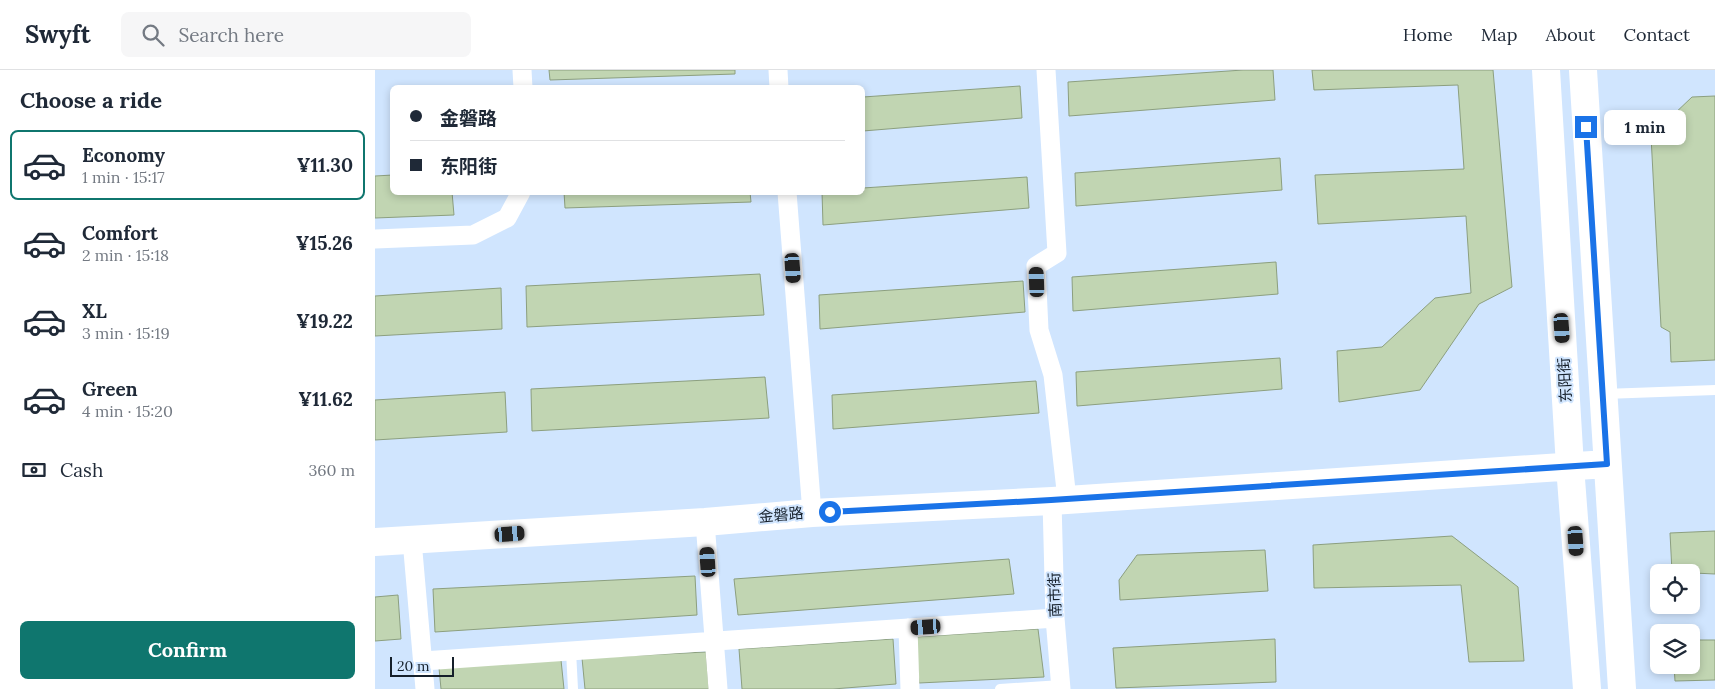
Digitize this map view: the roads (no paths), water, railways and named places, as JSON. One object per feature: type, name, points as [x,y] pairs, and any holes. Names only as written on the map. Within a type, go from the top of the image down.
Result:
[{"type":"main road","name":"东阳街","points":[[1546,70],[1570,466],[1587,689]]},
{"type":"main road","points":[[1583,70],[1622,689]]},
{"type":"main road","name":"金磐路","points":[[375,542],[1607,464]]},
{"type":"street","points":[[522,70],[523,85]]},
{"type":"street","points":[[778,70],[779,85]]},
{"type":"street","name":"南市街","points":[[1046,70],[1057,253],[1036,266],[1039,330],[1053,375],[1059,500],[1055,618],[1061,687]]},
{"type":"street","points":[[375,239],[473,235],[507,218],[519,195]]},
{"type":"street","points":[[787,195],[812,513]]},
{"type":"street","points":[[705,522],[718,689]]},
{"type":"street","points":[[412,540],[425,689]]},
{"type":"street","points":[[423,661],[1055,618]]},
{"type":"street","points":[[907,628],[910,689]]},
{"type":"lane","points":[[1603,394],[1715,390]]},
{"type":"lane","points":[[571,651],[573,689]]},
{"type":"lane","points":[[1001,689],[1061,687]]}]
